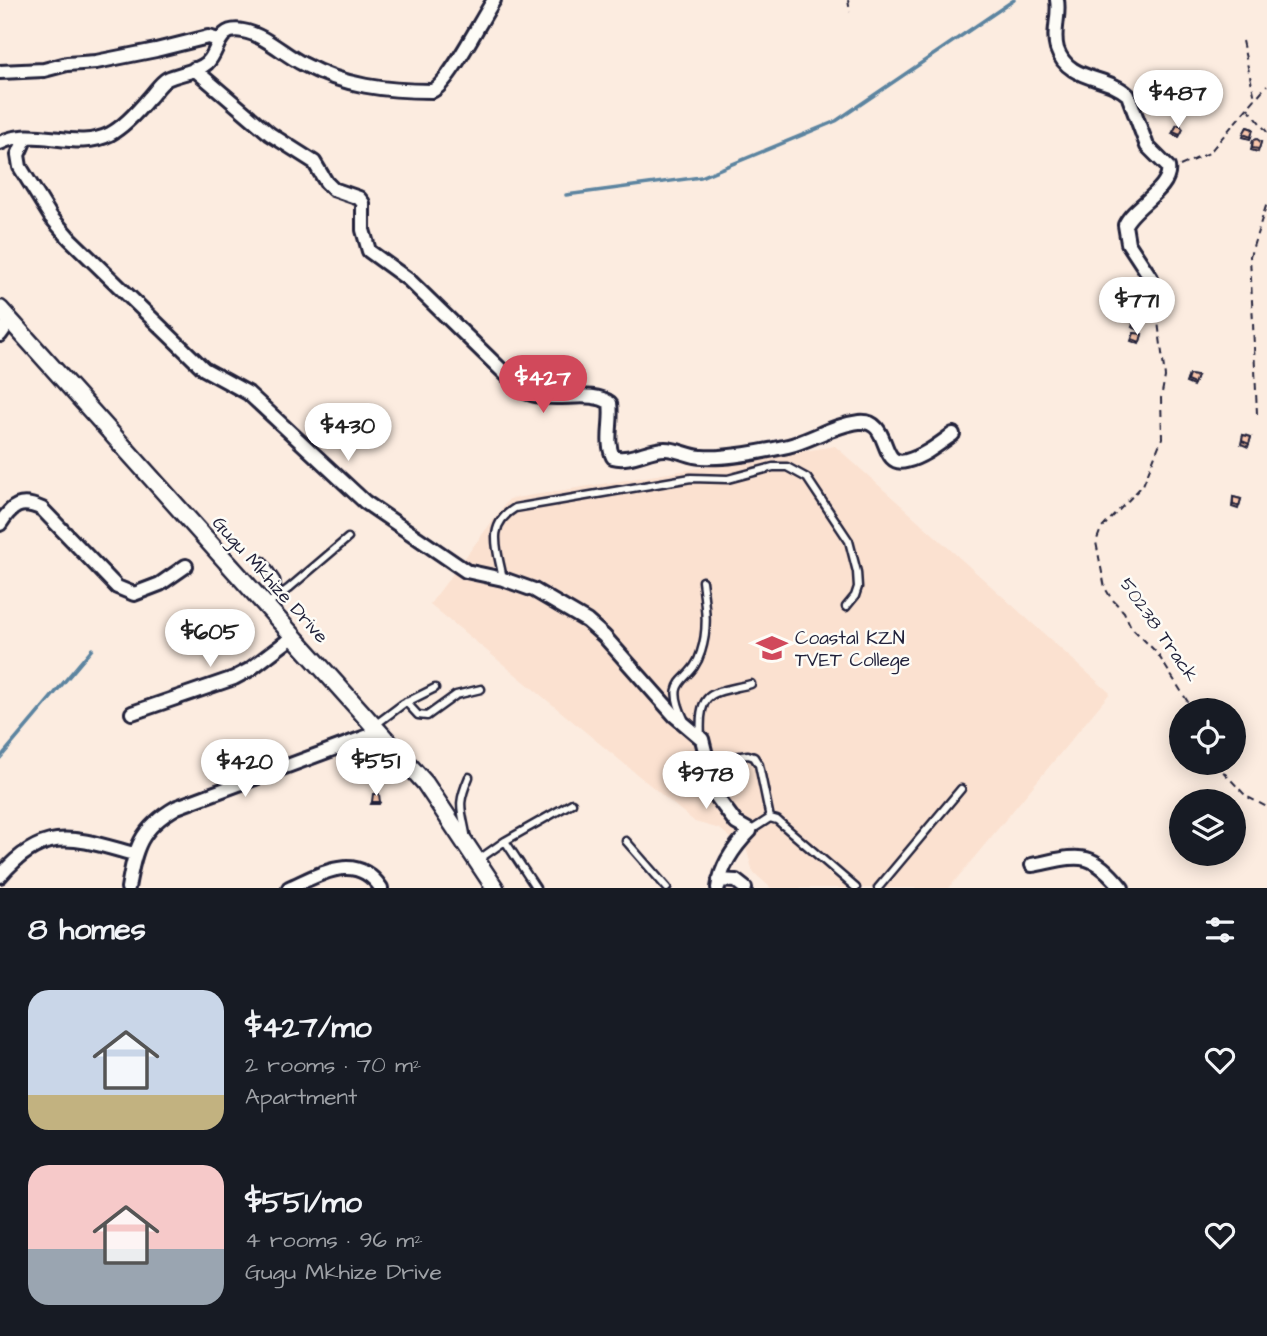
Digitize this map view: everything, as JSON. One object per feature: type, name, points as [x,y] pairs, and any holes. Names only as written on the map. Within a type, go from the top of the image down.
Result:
[{"type":"street","points":[[0,143],[26,136],[79,140],[111,134],[140,109],[165,80],[208,62],[225,34],[244,31],[301,64],[350,83],[380,90],[432,91],[439,88],[448,76],[494,0]]},
{"type":"street","points":[[1056,0],[1058,8],[1055,38],[1061,58],[1079,74],[1122,89],[1128,95],[1147,146],[1168,167],[1166,181],[1133,213],[1125,225],[1128,243],[1152,278]]},
{"type":"street","points":[[0,72],[44,70],[67,64],[96,62],[208,37],[219,40]]},
{"type":"street","points":[[194,69],[270,134],[314,162],[333,190],[359,198],[363,203],[363,230],[369,251],[409,280],[523,391],[549,399],[600,397],[610,403],[610,448],[613,457],[623,458],[669,449],[696,457],[715,457],[788,446],[843,425],[862,422],[871,423],[878,428],[889,455],[895,461],[903,462],[924,453],[953,434]]},
{"type":"street","points":[[26,136],[18,161],[51,217],[69,239],[204,369],[248,393],[365,502],[449,561],[480,575],[503,579],[552,599],[587,621],[687,727],[702,739],[710,780],[720,803],[736,823],[750,831],[729,855],[718,884]]},
{"type":"street","name":"Gugu Mkhize Drive","points":[[4,322],[272,601],[294,636],[425,783],[495,888]]},
{"type":"street","points":[[0,524],[15,506],[30,503],[41,509],[117,587],[134,594],[160,584],[186,566]]},
{"type":"street","points":[[132,713],[233,678],[249,670],[294,636]]},
{"type":"street","points":[[128,888],[134,854],[142,836],[160,817],[177,807],[376,729]]},
{"type":"street","points":[[0,876],[27,850],[41,842],[56,839],[90,842],[134,854]]},
{"type":"street","points":[[1032,865],[1071,858],[1094,860],[1122,888]]},
{"type":"street","points":[[289,888],[331,869],[349,868],[365,871],[381,888]]},
{"type":"street","points":[[718,884],[736,881],[745,888]]},
{"type":"lane","points":[[503,579],[495,534],[497,523],[515,508],[691,478],[728,479],[773,467],[787,467],[807,478],[849,541],[858,572],[858,587],[846,607]]},
{"type":"lane","points":[[272,601],[348,538]]},
{"type":"lane","points":[[263,561],[276,580],[272,601]]},
{"type":"lane","points":[[687,727],[677,705],[675,693],[679,682],[695,667],[705,638],[706,610],[702,581]]},
{"type":"lane","points":[[702,739],[700,715],[706,698],[715,693],[751,684]]},
{"type":"lane","points":[[376,729],[406,702],[435,688]]},
{"type":"lane","points":[[406,702],[418,715],[427,716],[456,695],[481,689]]},
{"type":"lane","points":[[707,761],[748,755],[754,757],[759,765],[769,818]]},
{"type":"lane","points":[[465,843],[467,838],[459,807],[461,794],[469,777]]},
{"type":"lane","points":[[878,888],[961,789]]},
{"type":"lane","points":[[477,861],[505,841],[572,803]]},
{"type":"lane","points":[[750,831],[769,818]]},
{"type":"lane","points":[[769,818],[783,824],[856,888]]},
{"type":"lane","points":[[505,841],[536,888]]},
{"type":"lane","points":[[626,841],[667,888]]},
{"type":"path","points":[[848,0],[850,12]]},
{"type":"path","points":[[1242,41],[1255,99]]},
{"type":"path","points":[[1168,167],[1190,163],[1209,153],[1267,85]]},
{"type":"path","points":[[1248,107],[1267,132]]},
{"type":"path","points":[[1257,414],[1250,256],[1267,203]]},
{"type":"path","name":"50238 Track","points":[[1152,278],[1165,377],[1161,398],[1162,438],[1143,485],[1101,529],[1096,542],[1105,587],[1111,598],[1124,612],[1131,627],[1157,653],[1185,698]]},
{"type":"path","points":[[1224,775],[1246,796],[1267,807]]},
{"type":"shaded area","name":"Coastal KZN TVET College","points":[[835,446],[1110,693],[949,888],[771,888],[753,872],[747,851],[720,829],[695,822],[430,604],[509,499]]},
{"type":"building","points":[[1177,125],[1183,129],[1180,135],[1173,132]]},
{"type":"building","points":[[1247,127],[1253,129],[1251,137],[1243,134]]},
{"type":"building","points":[[1253,140],[1261,142],[1259,149],[1252,148]]},
{"type":"building","points":[[1136,317],[1143,320],[1140,327],[1133,324]]},
{"type":"building","points":[[1134,333],[1142,334],[1140,342],[1132,339]]},
{"type":"building","points":[[1189,375],[1197,376],[1194,384],[1187,381]]},
{"type":"building","points":[[1243,435],[1251,437],[1249,444],[1242,441]]},
{"type":"building","points":[[1233,497],[1241,499],[1239,506],[1233,505]]},
{"type":"building","points":[[373,794],[379,794],[380,802],[372,802]]},
{"type":"waterway","points":[[566,195],[701,177],[836,121],[1014,0]]},
{"type":"waterway","points":[[0,758],[92,649]]},
{"type":"place","name":"Coastal KZN TVET College","points":[[772,648]]}]
